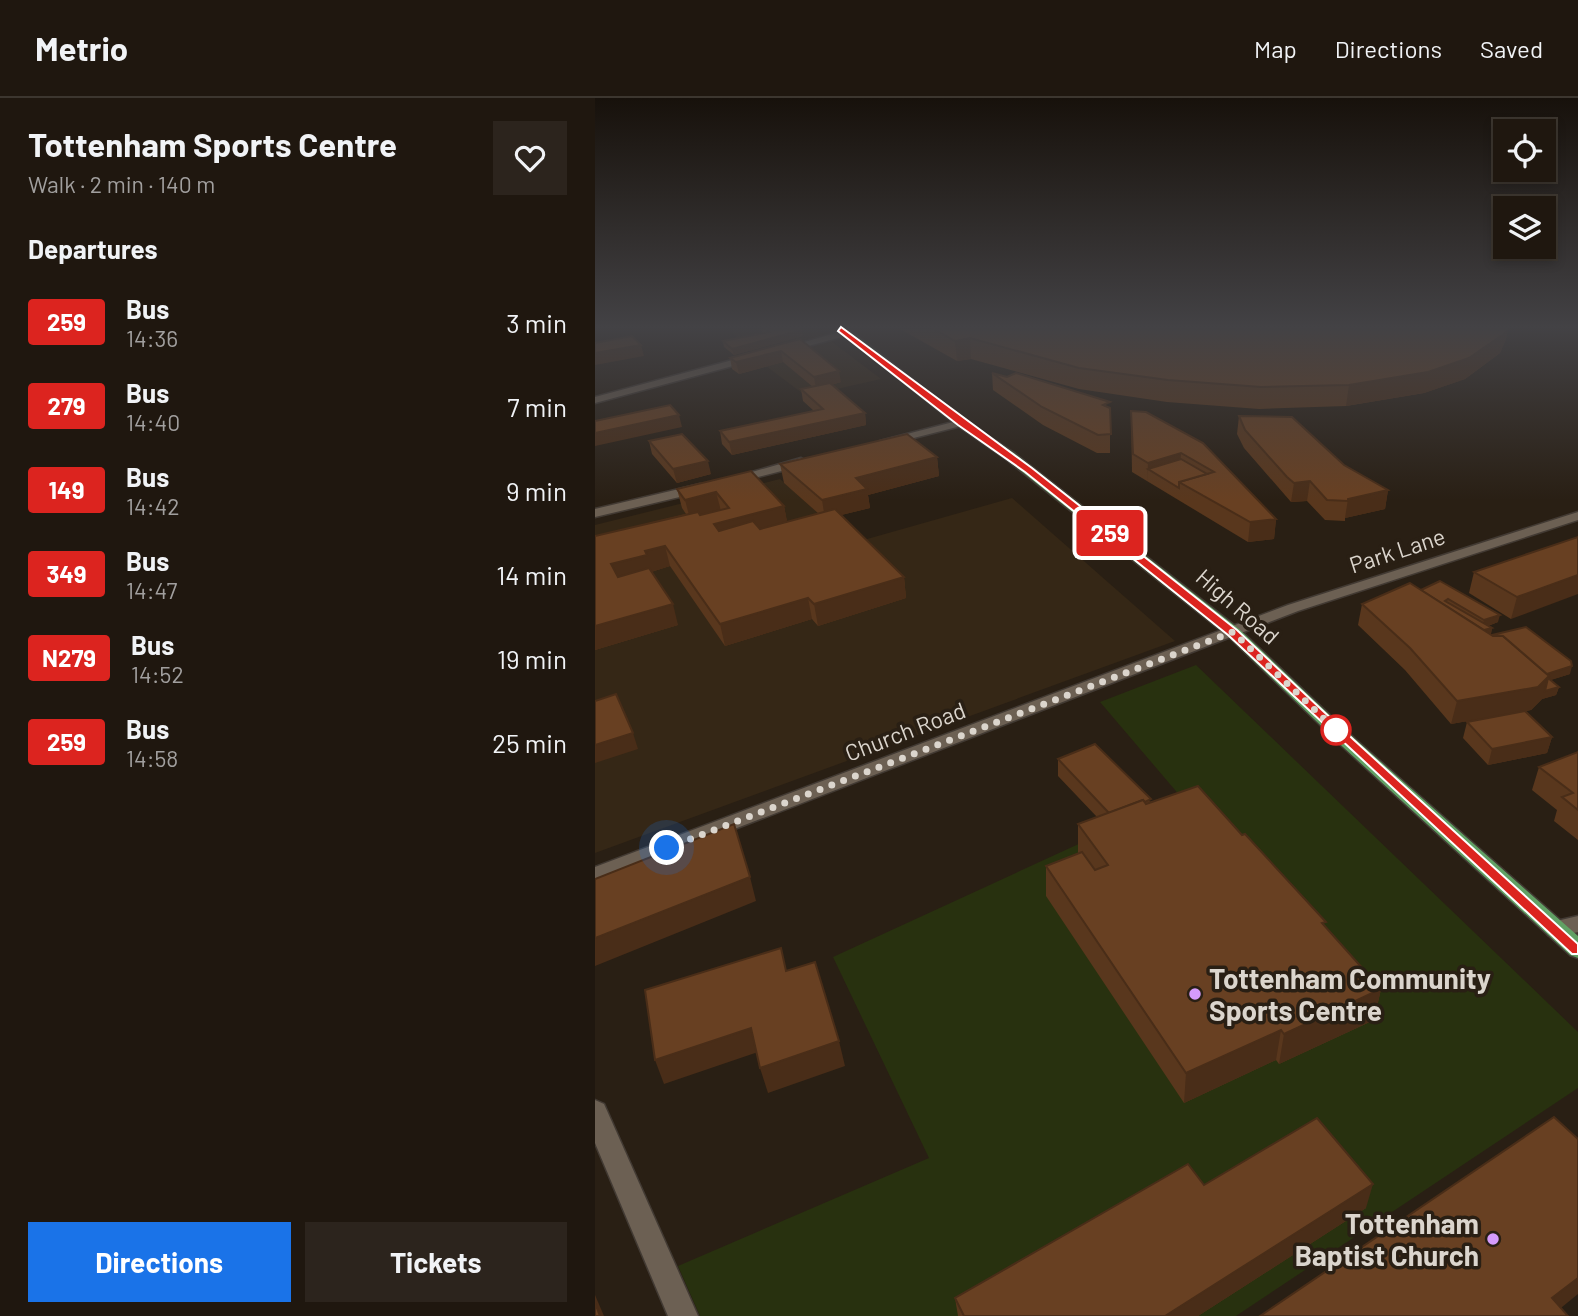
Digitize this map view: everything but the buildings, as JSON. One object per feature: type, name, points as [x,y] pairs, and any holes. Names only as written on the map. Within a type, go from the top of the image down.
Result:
[{"type":"main road","name":"High Road","points":[[913,386],[1040,479],[1233,632],[1349,743],[1578,949]]},
{"type":"street","points":[[595,400],[646,386]]},
{"type":"street","points":[[871,445],[961,423]]},
{"type":"street","points":[[595,513],[819,458]]},
{"type":"street","name":"Park Lane","points":[[1233,632],[1317,600],[1578,516]]},
{"type":"street","name":"Church Road","points":[[595,875],[1233,632]]},
{"type":"street","points":[[1556,929],[1578,924]]},
{"type":"street","points":[[595,1112],[683,1316]]},
{"type":"shaded area","points":[[792,386],[851,386],[806,396]]},
{"type":"shaded area","points":[[780,479],[853,543],[1012,498],[1175,641],[595,853],[595,525]]},
{"type":"green space","name":"Tottenham Community Sports Centre","points":[[1196,665],[1578,1032],[1578,1088],[1236,1316],[700,1316],[678,1266],[929,1158],[833,957],[1181,797],[1100,702]]},
{"type":"bus line","name":"259","points":[[914,386],[961,423],[1010,456],[1233,632],[1349,743],[1578,949]]},
{"type":"place","name":"Tottenham Community Sports Centre","points":[[1195,994]]},
{"type":"place","name":"Tottenham Baptist Church","points":[[1493,1239]]},
{"type":"route","points":[[667,848],[1233,632],[1336,730]]}]
